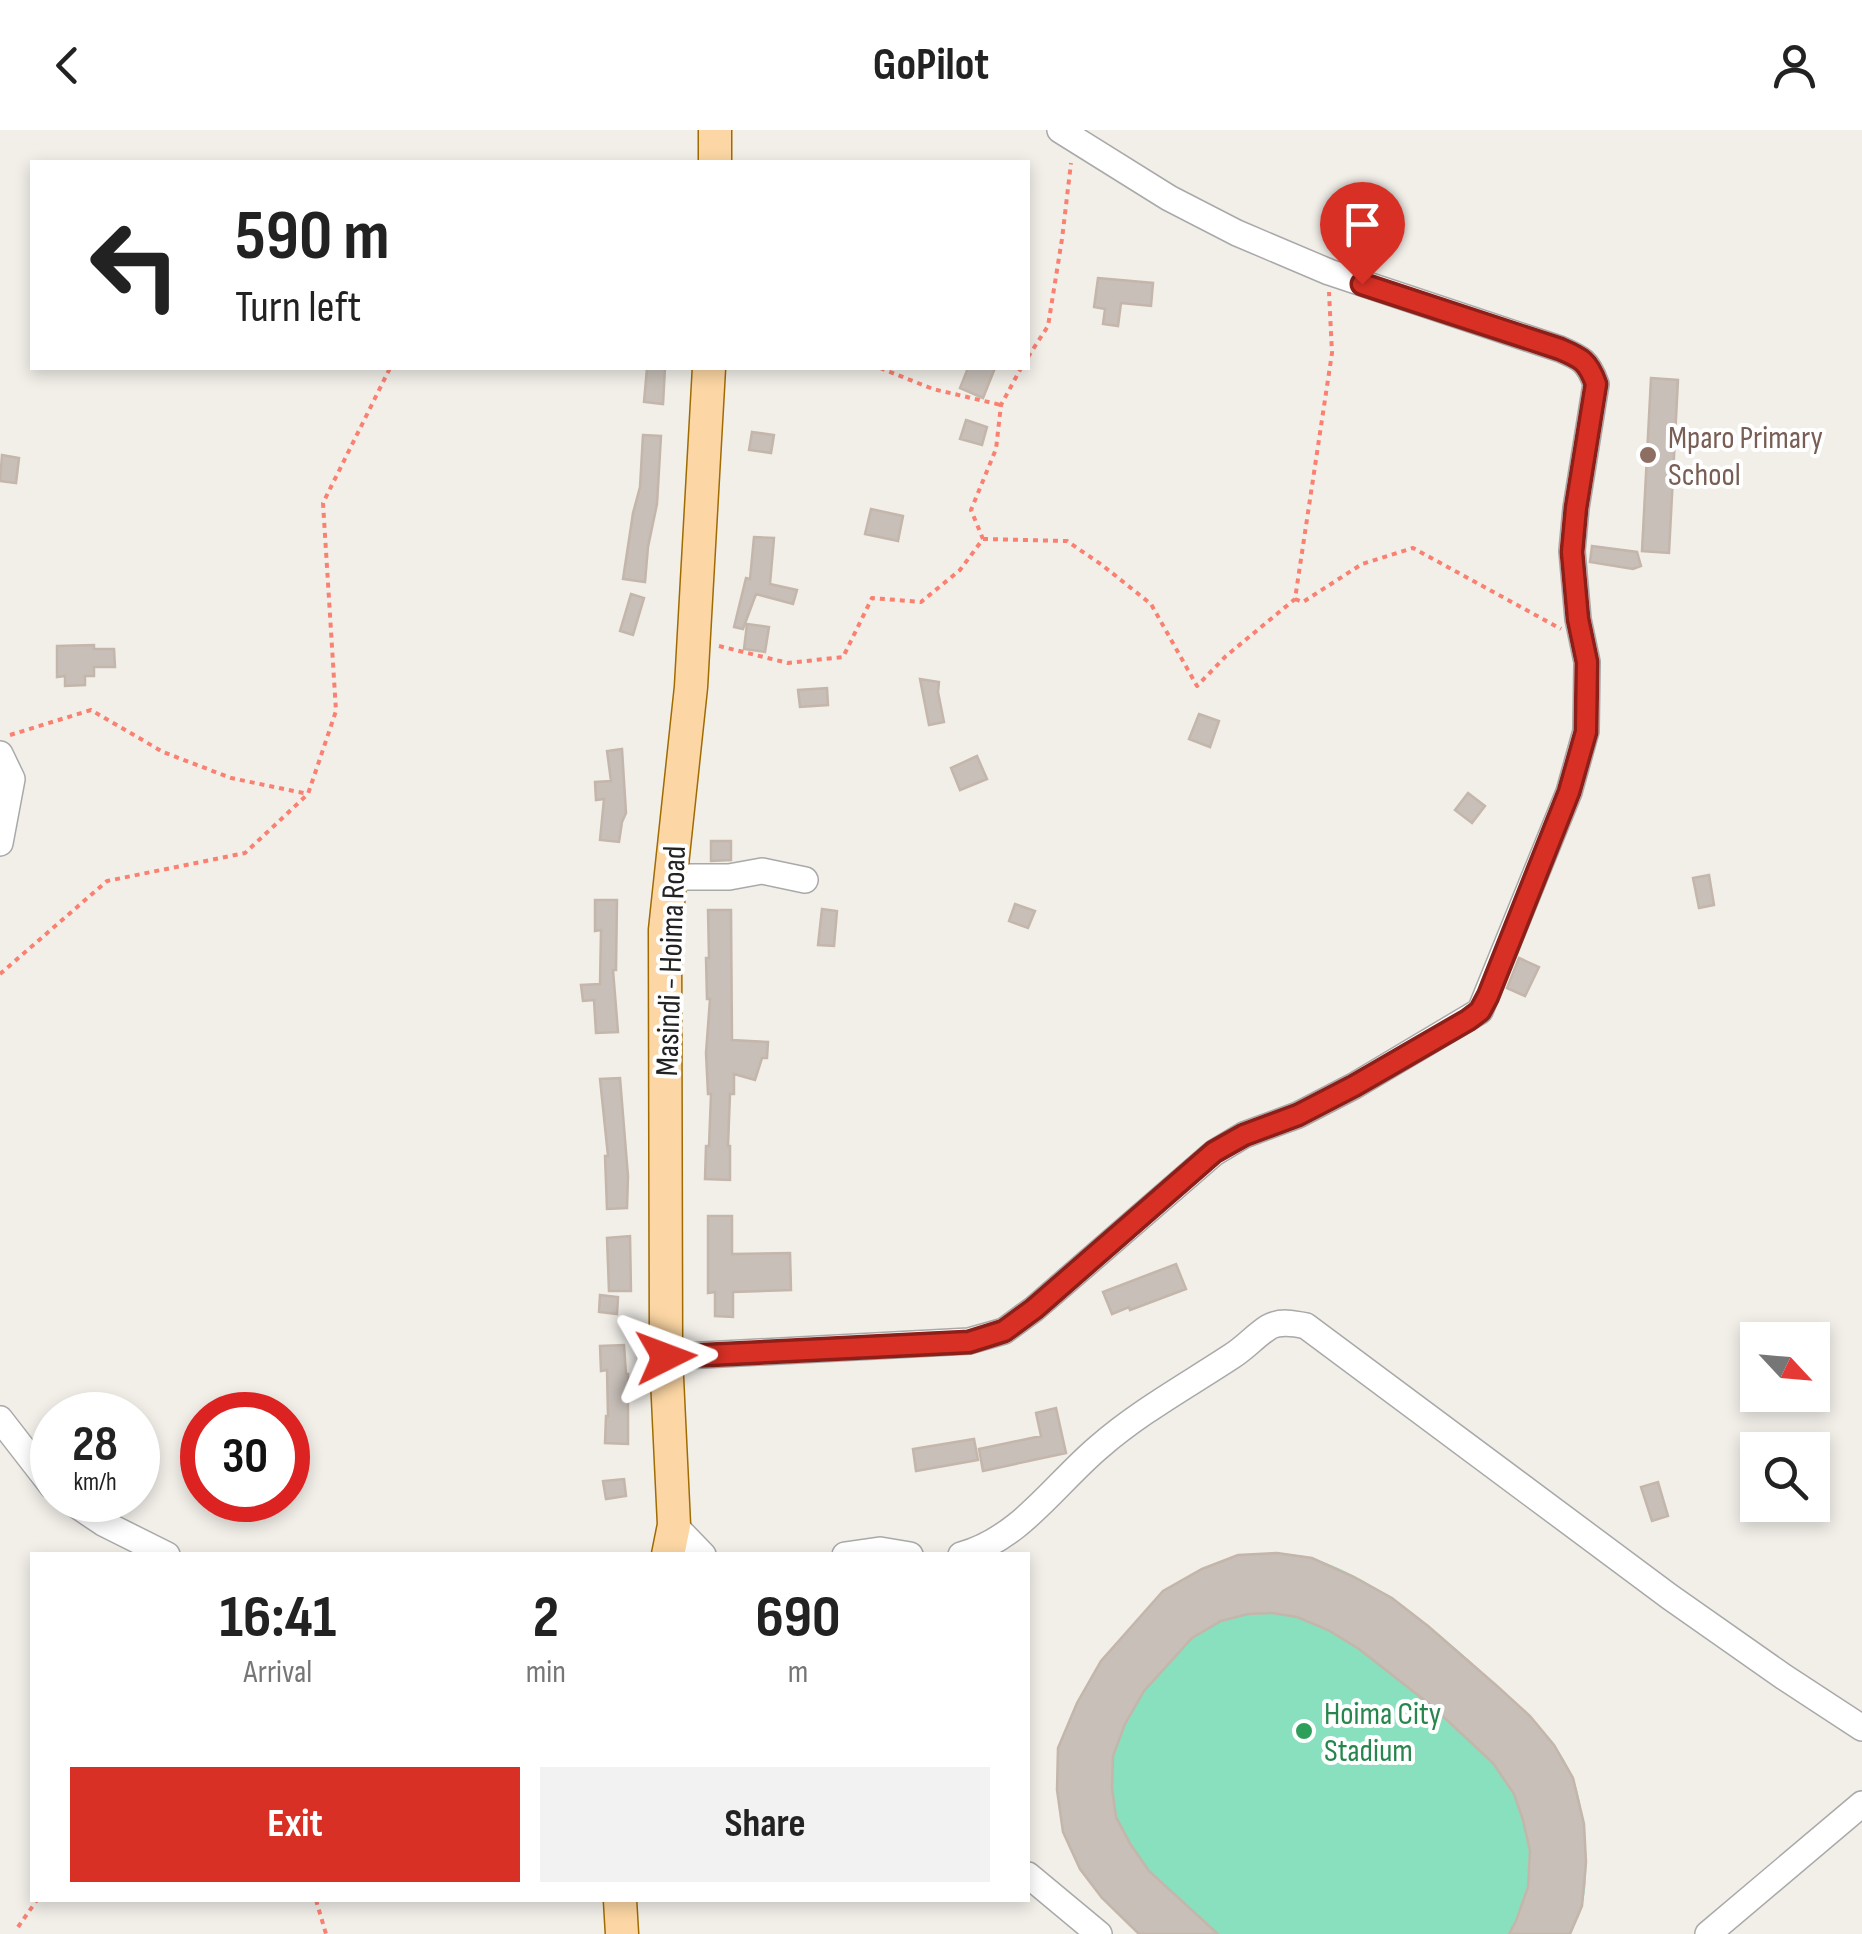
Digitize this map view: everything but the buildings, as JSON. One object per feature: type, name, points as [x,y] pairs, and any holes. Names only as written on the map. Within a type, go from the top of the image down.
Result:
[{"type":"main road","points":[[715,160],[716,130]]},
{"type":"main road","name":"Masindi - Hoima Road","points":[[671,1540],[664,930],[691,687],[709,370]]},
{"type":"main road","points":[[620,1902],[622,1934]]},
{"type":"street","points":[[1108,130],[1109,160]]},
{"type":"street","points":[[666,1357],[969,1342],[1004,1331],[1214,1152],[1354,1086],[1480,1011],[1579,762],[1586,732],[1587,662],[1573,585],[1572,552],[1596,384],[1590,368],[1580,358],[1560,349],[1328,272],[1203,217],[1067,134]]},
{"type":"street","points":[[0,754],[12,780],[0,843]]},
{"type":"street","points":[[671,876],[729,877],[762,871],[805,880]]},
{"type":"street","points":[[974,1552],[1027,1518],[1099,1446],[1239,1352],[1270,1326],[1288,1322],[1306,1326],[1670,1597],[1862,1728]]},
{"type":"street","points":[[0,1419],[30,1458]]},
{"type":"street","points":[[101,1522],[162,1552]]},
{"type":"street","points":[[671,1540],[697,1552]]},
{"type":"street","points":[[866,1552],[892,1552]]},
{"type":"street","points":[[1708,1934],[1862,1804]]},
{"type":"street","points":[[1030,1877],[1099,1934]]},
{"type":"path","points":[[1030,354],[1048,326],[1062,240],[1067,134]]},
{"type":"path","points":[[983,539],[1067,541],[1102,565],[1150,604],[1197,686],[1226,656],[1295,599],[1332,352],[1328,272]]},
{"type":"path","points":[[0,974],[107,881],[245,853],[308,794],[336,711],[323,503],[389,370]]},
{"type":"path","points":[[885,370],[933,389],[1000,404]]},
{"type":"path","points":[[983,539],[971,510],[996,450],[1000,404],[1020,370]]},
{"type":"path","points":[[693,645],[726,646],[788,663],[843,657],[872,598],[922,602],[960,570],[983,539]]},
{"type":"path","points":[[1295,599],[1303,602],[1362,564],[1412,548],[1582,640]]},
{"type":"path","points":[[0,738],[91,710],[163,752],[231,778],[308,794]]},
{"type":"path","points":[[18,1927],[36,1902]]},
{"type":"path","points":[[317,1902],[326,1934]]},
{"type":"green space","name":"Hoima City Stadium","points":[[1277,1553],[1315,1559],[1386,1595],[1470,1661],[1548,1737],[1573,1778],[1583,1824],[1585,1893],[1570,1934],[1139,1934],[1102,1898],[1080,1869],[1063,1832],[1057,1790],[1058,1748],[1077,1703],[1101,1661],[1163,1591],[1238,1555]]},
{"type":"place","name":"Mparo Primary School","points":[[1648,455]]},
{"type":"place","name":"Hoima City Stadium","points":[[1304,1731]]},
{"type":"route","points":[[666,1357],[969,1342],[1004,1331],[1214,1152],[1354,1086],[1480,1011],[1569,792],[1586,732],[1587,662],[1573,585],[1572,552],[1596,384],[1590,368],[1580,358],[1560,349],[1362,284]]}]
